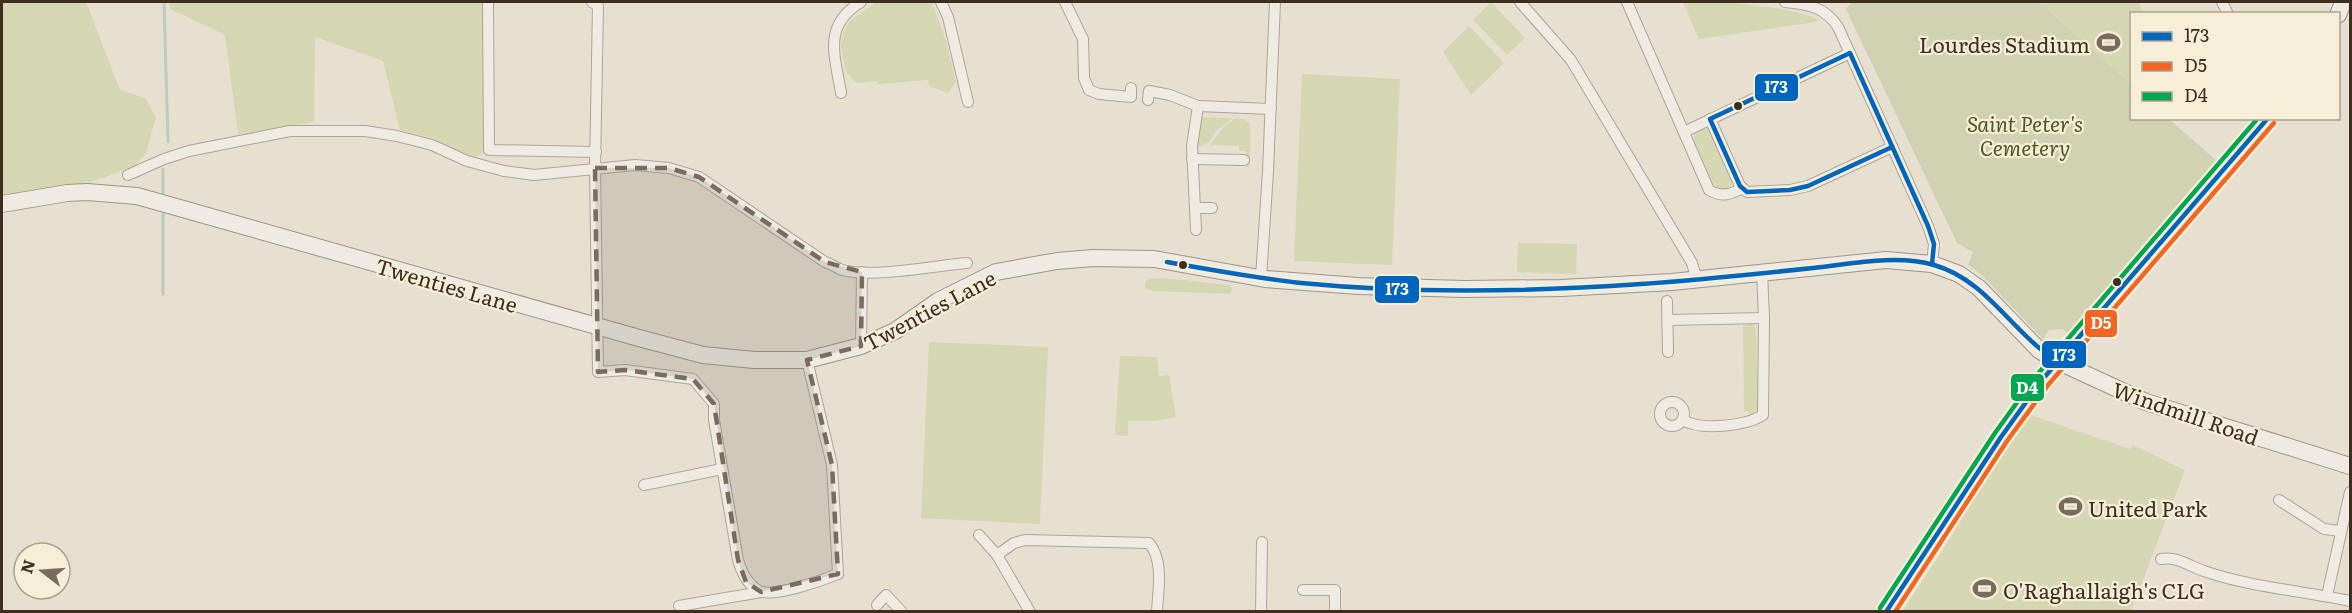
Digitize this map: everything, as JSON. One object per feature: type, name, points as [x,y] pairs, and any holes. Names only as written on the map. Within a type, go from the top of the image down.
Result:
[{"type":"street","points":[[488,2],[489,150],[596,152]]},
{"type":"street","points":[[941,2],[948,17],[968,102]]},
{"type":"street","points":[[1065,2],[1083,39],[1084,78],[1089,90],[1099,94],[1131,97],[1131,88]]},
{"type":"street","points":[[1261,278],[1275,2]]},
{"type":"street","points":[[1520,2],[1571,60],[1692,263],[1697,280]]},
{"type":"street","points":[[1627,2],[1709,190],[1717,195],[1728,195],[1743,188]]},
{"type":"street","points":[[1785,2],[1819,8],[1828,14],[1838,27],[1934,244],[1932,264]]},
{"type":"street","points":[[597,3],[595,168],[598,372],[625,370],[693,379],[714,404],[714,420],[739,564],[746,582],[761,592]]},
{"type":"street","points":[[841,93],[833,50],[834,33],[839,20],[854,3]]},
{"type":"street","points":[[1684,132],[1850,54]]},
{"type":"street","points":[[1148,100],[1149,92],[1170,95],[1198,106],[1271,109]]},
{"type":"street","points":[[1196,230],[1192,146],[1198,106]]},
{"type":"street","points":[[1710,119],[1747,192],[1790,190],[1808,186],[1892,147]]},
{"type":"street","points":[[1886,612],[2001,437],[2057,361],[2261,122]]},
{"type":"street","name":"Twenties Lane","points":[[129,175],[164,159],[189,151],[290,131],[365,131],[432,145],[467,161],[514,173],[534,175],[635,165],[669,168],[699,177],[825,262],[842,270],[862,272],[967,263]]},
{"type":"street","points":[[1192,159],[1244,160]]},
{"type":"street","name":"Twenties Lane","points":[[2,204],[77,193],[137,196],[703,355],[754,360],[807,360],[861,346],[895,331],[938,301],[996,272],[1020,266],[1084,259],[1140,258],[1261,278],[1358,286],[1464,289],[1561,288],[1697,280],[1886,260],[1932,264],[1959,274],[1979,288],[2038,350],[2057,361]]},
{"type":"street","points":[[1195,208],[1212,208]]},
{"type":"street","points":[[861,346],[862,272]]},
{"type":"street","points":[[1683,420],[1690,425],[1740,424],[1754,421],[1763,415],[1762,272]]},
{"type":"street","points":[[1667,301],[1668,352]]},
{"type":"street","points":[[1668,320],[1764,318]]},
{"type":"street","points":[[679,606],[786,589],[825,580],[838,574],[832,465],[807,360]]},
{"type":"street","name":"Windmill Road","points":[[2057,361],[2146,402],[2350,466]]},
{"type":"street","points":[[644,485],[722,469]]},
{"type":"street","points":[[2326,596],[2350,492]]},
{"type":"street","points":[[2279,500],[2324,529],[2341,531]]},
{"type":"street","points":[[979,535],[997,555],[1030,612]]},
{"type":"street","points":[[997,555],[1014,543],[1025,540],[1149,543],[1154,549],[1158,563],[1157,612]]},
{"type":"street","points":[[1261,612],[1262,542]]},
{"type":"street","points":[[2161,559],[2168,558],[2185,562],[2203,571],[2230,578],[2350,601]]},
{"type":"street","points":[[1303,590],[1335,590],[1335,612]]},
{"type":"street","points":[[877,605],[886,595],[902,612]]},
{"type":"highlighted area","points":[[595,168],[669,168],[699,177],[825,262],[862,272],[861,346],[807,360],[832,465],[838,574],[761,592],[746,582],[738,560],[714,404],[693,379],[625,370],[598,372]]},
{"type":"green space","points":[[2,2],[86,2],[120,90],[145,98],[156,117],[146,153],[135,166],[47,198],[2,210]]},
{"type":"green space","points":[[169,2],[488,2],[489,150],[467,161],[431,138],[400,130],[383,61],[315,37],[314,122],[238,134],[225,35],[170,9]]},
{"type":"green space","points":[[876,2],[932,2],[946,41],[956,82],[948,93],[929,86],[928,80],[878,84],[877,81],[857,83],[846,72],[841,45],[844,31],[849,22]]},
{"type":"green space","points":[[1491,2],[1525,38],[1507,55],[1473,20]]},
{"type":"green space","points":[[1683,2],[1733,3],[1772,7],[1819,20],[1699,39]]},
{"type":"green space","name":"Saint Peter's Cemetery","points":[[1852,2],[2039,2],[2130,83],[2130,120],[2170,120],[2218,162],[2069,336],[2063,329],[2049,330],[2043,339],[1982,275],[1968,265],[1973,252],[1957,243],[1846,9]]},
{"type":"green space","name":"Lourdes Stadium","points":[[2039,2],[2139,2],[2143,12],[2130,12],[2130,80],[2128,81]]},
{"type":"green space","points":[[1469,26],[1504,63],[1471,95],[1443,52]]},
{"type":"green space","points":[[1302,74],[1400,79],[1392,265],[1294,261]]},
{"type":"green space","points":[[1200,117],[1233,118],[1216,131],[1209,142],[1196,149]]},
{"type":"green space","points":[[1236,118],[1244,119],[1250,124],[1250,166],[1246,167],[1246,151],[1239,151],[1239,146],[1210,145],[1221,130]]},
{"type":"green space","points":[[1699,129],[1707,129],[1711,132],[1733,179],[1730,190],[1720,189],[1713,183],[1694,140],[1694,135]]},
{"type":"green space","points":[[1518,243],[1577,244],[1576,274],[1517,272]]},
{"type":"green space","points":[[1162,278],[1230,285],[1232,290],[1230,294],[1145,289],[1145,282],[1148,279]]},
{"type":"green space","points":[[1748,323],[1756,330],[1758,406],[1751,416],[1748,411],[1744,411],[1743,326]]},
{"type":"green space","points":[[929,342],[1048,347],[1040,524],[921,518]]},
{"type":"green space","points":[[1120,356],[1157,357],[1159,376],[1169,375],[1176,417],[1152,421],[1128,421],[1128,436],[1115,435]]},
{"type":"green space","name":"United Park","points":[[2025,413],[2130,449],[2132,445],[2185,470],[2131,611],[1902,612],[1946,545]]},
{"type":"waterway","points":[[164,2],[168,142]]},
{"type":"waterway","points":[[163,169],[163,193]]},
{"type":"waterway","points":[[163,214],[163,294]]},
{"type":"transit line","name":"173","points":[[1892,147],[1808,186],[1790,190],[1747,192],[1740,186],[1710,119],[1850,53],[1928,226],[1934,244],[1932,264]]},
{"type":"transit line","name":"D4","points":[[1880,608],[1995,433],[2036,376],[2256,120]]},
{"type":"transit line","name":"173","points":[[1886,612],[2001,437],[2042,380],[2266,120]]},
{"type":"transit line","name":"D5","points":[[1895,612],[2007,441],[2048,385],[2274,123]]},
{"type":"transit line","name":"173","points":[[1167,262],[1301,283],[1385,289],[1471,291],[1641,284],[1874,261],[1905,260],[1934,265],[1953,272],[1969,282],[2026,336],[2057,361]]},
{"type":"place","name":"Lourdes Stadium","points":[[2108,43]]},
{"type":"place","name":"United Park","points":[[2070,507]]},
{"type":"place","name":"O'Raghallaigh's CLG","points":[[1985,589]]}]
